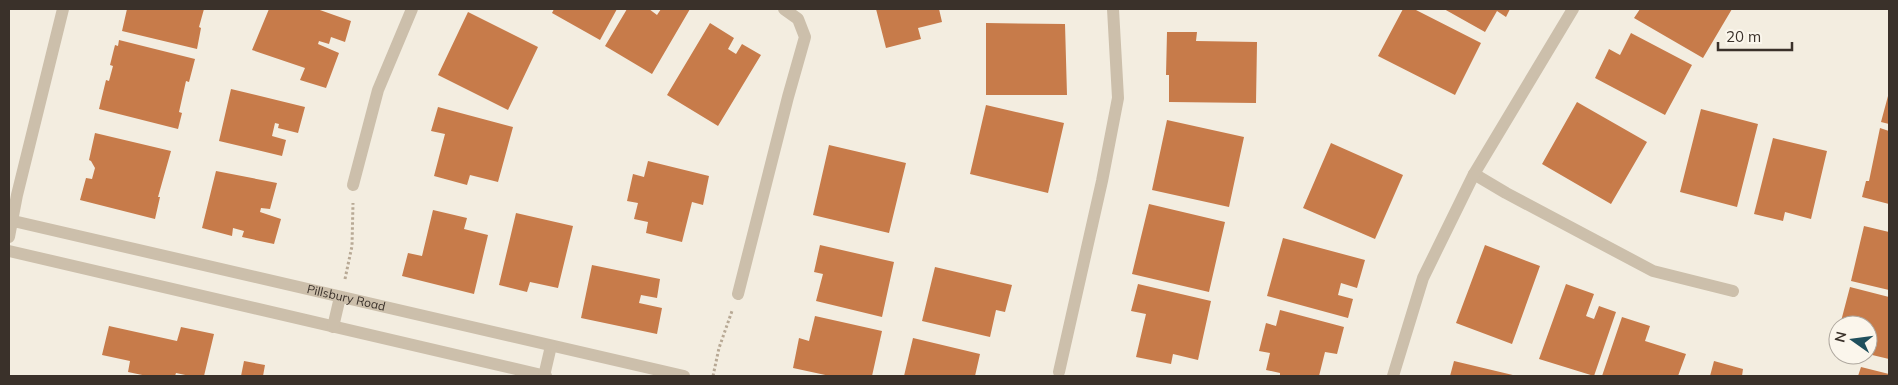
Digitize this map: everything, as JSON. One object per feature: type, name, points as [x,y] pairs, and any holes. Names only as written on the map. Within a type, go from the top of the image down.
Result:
[{"type":"street","points":[[9,237],[10,220],[63,9]]},
{"type":"street","points":[[353,185],[378,90],[412,9]]},
{"type":"street","points":[[738,294],[805,37],[798,20],[784,9]]},
{"type":"street","points":[[1059,372],[1102,181],[1118,98],[1113,9]]},
{"type":"street","points":[[1393,376],[1423,278],[1474,174],[1573,9]]},
{"type":"street","points":[[1474,174],[1653,271],[1733,291]]},
{"type":"street","name":"Pillsbury Road","points":[[10,220],[340,298],[684,376]]},
{"type":"street","points":[[9,251],[545,376],[551,346]]},
{"type":"street","points":[[333,326],[340,298]]},
{"type":"path","points":[[340,298],[352,246],[353,185]]},
{"type":"path","points":[[713,376],[719,348],[738,294]]},
{"type":"building","points":[[127,9],[204,9],[199,27],[201,28],[197,49],[122,31]]},
{"type":"building","points":[[269,9],[317,9],[351,21],[345,42],[331,37],[329,44],[319,41],[318,44],[339,53],[326,88],[300,80],[305,68],[252,50]]},
{"type":"building","points":[[554,9],[617,9],[600,40],[552,13]]},
{"type":"building","points":[[627,9],[649,9],[657,15],[661,9],[690,9],[652,74],[605,46]]},
{"type":"building","points":[[876,9],[939,9],[942,22],[918,28],[921,39],[886,48]]},
{"type":"building","points":[[1403,9],[1414,9],[1481,43],[1455,95],[1378,56]]},
{"type":"building","points":[[1444,9],[1510,9],[1506,17],[1497,11],[1485,32]]},
{"type":"building","points":[[1640,9],[1732,9],[1703,58],[1634,18]]},
{"type":"building","points":[[468,12],[538,47],[508,110],[438,75]]},
{"type":"building","points":[[710,23],[734,38],[728,49],[736,54],[742,44],[761,55],[718,126],[667,95]]},
{"type":"building","points":[[986,23],[1065,24],[1067,95],[986,95]]},
{"type":"building","points":[[1167,32],[1197,32],[1196,41],[1257,42],[1256,103],[1169,102],[1169,75],[1166,75]]},
{"type":"building","points":[[1631,33],[1692,65],[1665,115],[1595,78],[1609,49],[1620,55]]},
{"type":"building","points":[[119,40],[195,59],[189,82],[186,81],[179,112],[182,113],[178,129],[99,109],[106,80],[109,81],[113,66],[110,65],[115,45],[118,46]]},
{"type":"building","points":[[231,89],[305,107],[298,133],[278,128],[279,124],[275,123],[272,136],[286,140],[282,156],[219,141]]},
{"type":"building","points":[[1889,97],[1889,124],[1881,122]]},
{"type":"building","points":[[1577,102],[1647,142],[1611,204],[1542,164]]},
{"type":"building","points":[[986,105],[1064,123],[1048,193],[970,174]]},
{"type":"building","points":[[438,107],[513,127],[498,182],[470,175],[467,185],[434,176],[445,134],[431,131]]},
{"type":"building","points":[[1701,109],[1758,124],[1737,207],[1680,192]]},
{"type":"building","points":[[1167,120],[1244,137],[1229,207],[1152,190]]},
{"type":"building","points":[[1880,128],[1889,131],[1889,204],[1862,197],[1866,181],[1869,181]]},
{"type":"building","points":[[95,133],[171,151],[158,197],[160,197],[155,219],[80,200],[86,178],[92,179],[95,168],[89,160]]},
{"type":"building","points":[[1773,138],[1827,151],[1811,219],[1785,212],[1783,221],[1754,214]]},
{"type":"building","points":[[1331,143],[1403,175],[1375,239],[1303,208]]},
{"type":"building","points":[[829,145],[906,163],[889,233],[813,215]]},
{"type":"building","points":[[648,161],[709,176],[703,205],[692,202],[682,242],[646,233],[648,222],[634,219],[638,203],[627,201],[633,174],[644,177]]},
{"type":"building","points":[[216,171],[277,183],[270,209],[261,208],[260,212],[281,219],[274,244],[242,237],[244,231],[233,228],[232,236],[202,228]]},
{"type":"building","points":[[1149,204],[1225,222],[1209,292],[1132,274]]},
{"type":"building","points":[[433,210],[467,218],[464,229],[488,235],[474,294],[402,276],[408,253],[422,256]]},
{"type":"building","points":[[516,213],[573,226],[558,288],[530,282],[527,292],[499,285]]},
{"type":"building","points":[[1864,226],[1889,232],[1889,290],[1851,281]]},
{"type":"building","points":[[1283,238],[1365,260],[1357,288],[1341,283],[1338,295],[1353,299],[1348,318],[1267,296]]},
{"type":"building","points":[[820,245],[894,262],[882,317],[816,301],[823,274],[814,272]]},
{"type":"building","points":[[1485,245],[1540,266],[1512,344],[1456,323]]},
{"type":"building","points":[[592,265],[660,279],[657,298],[641,295],[639,303],[662,308],[657,334],[581,318]]},
{"type":"building","points":[[935,267],[1012,285],[1005,312],[996,310],[990,337],[922,321]]},
{"type":"building","points":[[1138,284],[1211,301],[1198,360],[1173,354],[1171,364],[1136,357],[1146,314],[1131,311]]},
{"type":"building","points":[[1566,284],[1594,294],[1586,316],[1594,319],[1599,306],[1616,312],[1594,376],[1539,359]]},
{"type":"building","points":[[1850,287],[1889,297],[1889,359],[1878,356],[1878,315],[1843,315]]},
{"type":"building","points":[[1280,310],[1344,327],[1337,354],[1325,352],[1319,376],[1280,376],[1280,373],[1266,370],[1270,353],[1259,351],[1266,323],[1276,326]]},
{"type":"building","points":[[815,316],[882,331],[872,376],[830,376],[793,368],[799,338],[809,341]]},
{"type":"building","points":[[1622,317],[1650,326],[1645,341],[1686,354],[1678,376],[1602,376]]},
{"type":"building","points":[[109,326],[177,341],[181,327],[214,334],[204,376],[176,373],[175,376],[147,376],[128,372],[130,361],[102,355]]},
{"type":"building","points":[[913,338],[980,354],[975,376],[904,376]]},
{"type":"building","points":[[244,361],[265,365],[263,376],[241,376]]},
{"type":"building","points":[[1454,361],[1517,376],[1450,376]]},
{"type":"building","points":[[1714,361],[1743,369],[1742,376],[1710,376]]},
{"type":"building","points":[[1861,367],[1889,374],[1889,376],[1858,376]]}]
